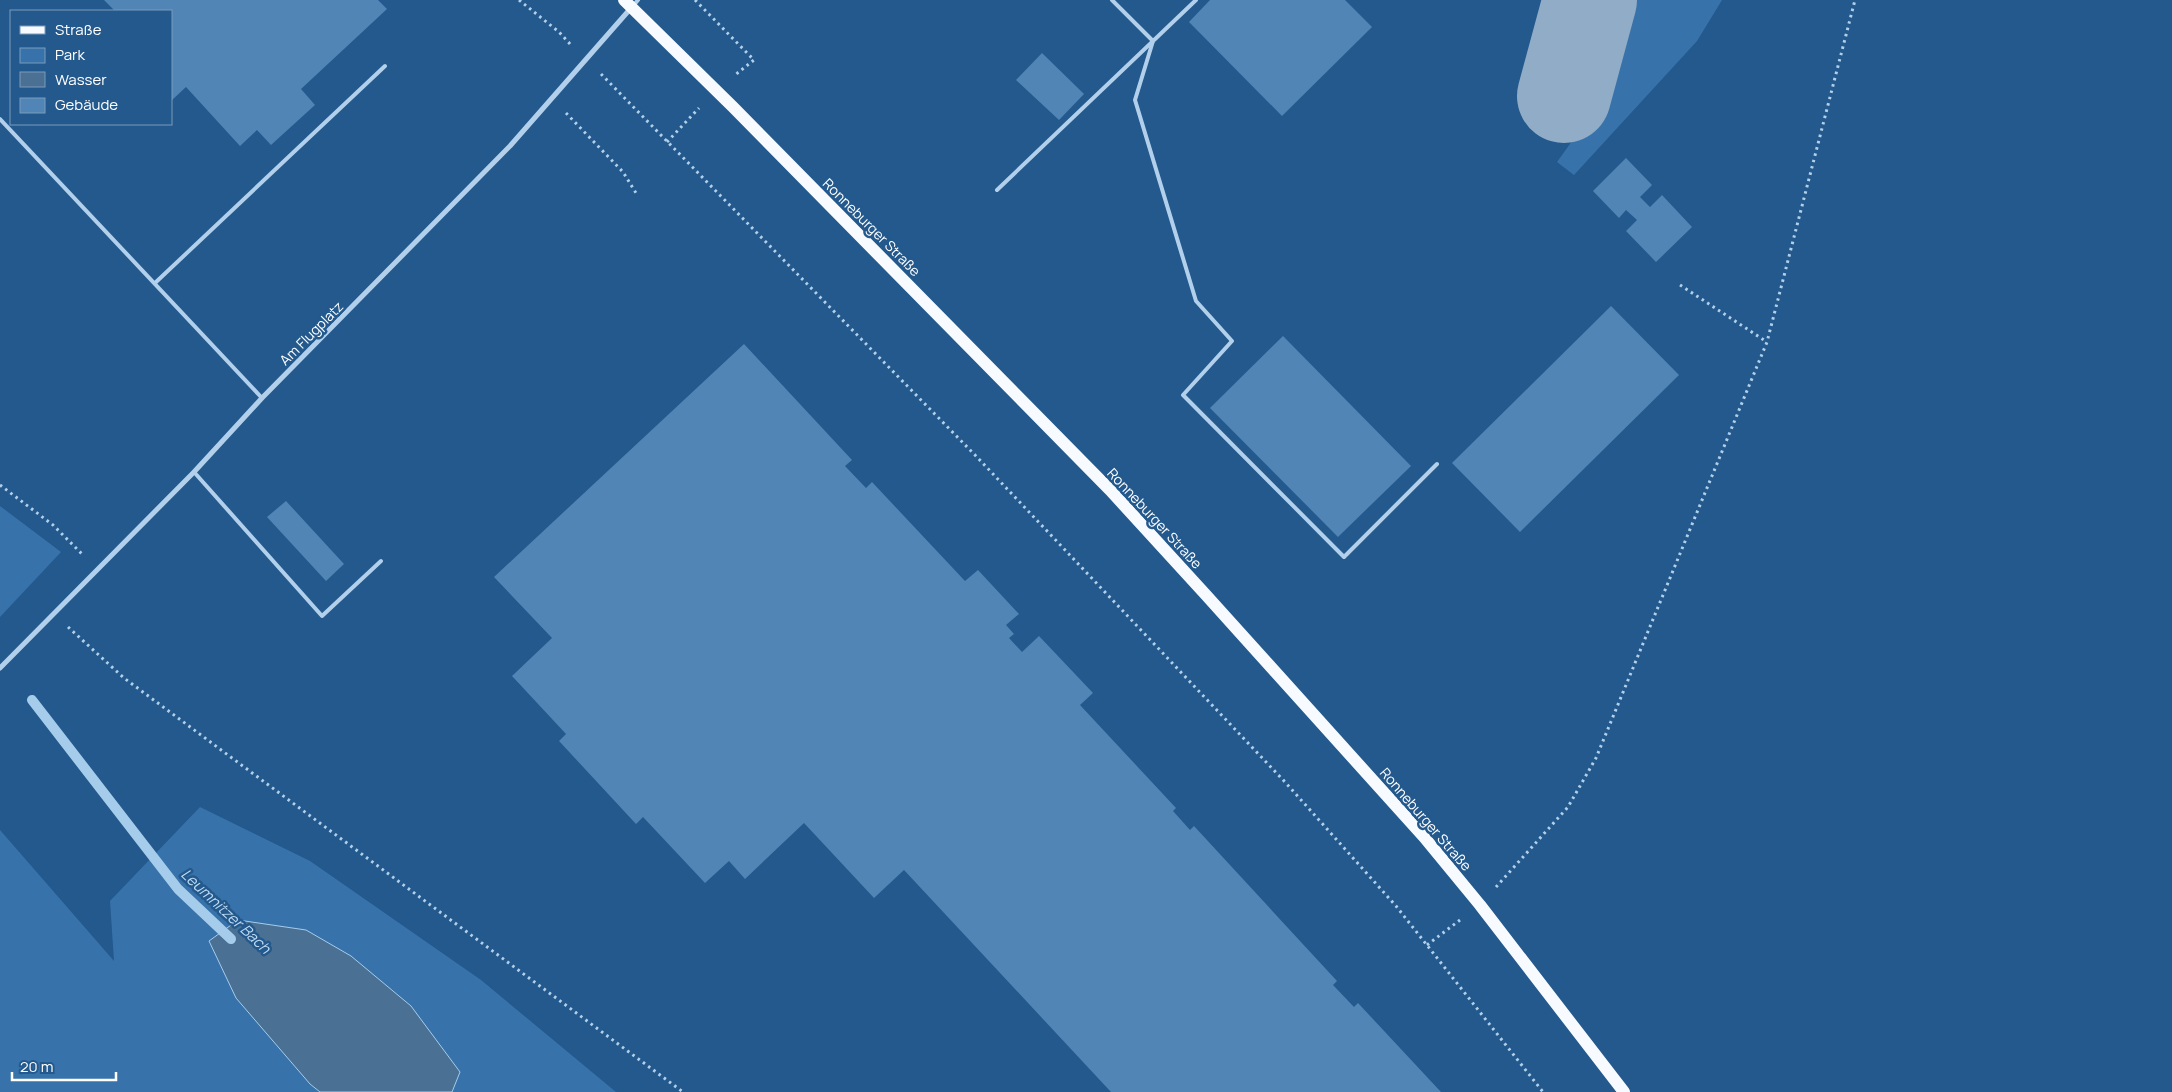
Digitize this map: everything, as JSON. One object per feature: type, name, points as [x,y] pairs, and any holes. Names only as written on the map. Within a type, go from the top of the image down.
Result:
[{"type":"main road","name":"Ronneburger Straße","points":[[631,3],[1110,490],[1424,837],[1480,905],[1624,1092]]},
{"type":"street","name":"Am Flugplatz","points":[[0,668],[194,472],[262,398],[510,146],[586,60],[631,3]]},
{"type":"lane","points":[[1112,0],[1153,41]]},
{"type":"lane","points":[[997,190],[1196,0]]},
{"type":"lane","points":[[1153,41],[1135,100],[1196,301],[1232,341],[1183,395],[1344,557],[1437,464]]},
{"type":"lane","points":[[155,283],[385,66]]},
{"type":"lane","points":[[0,119],[262,398]]},
{"type":"lane","points":[[194,472],[322,616],[381,561]]},
{"type":"path","points":[[519,0],[559,32],[628,100],[975,455],[1286,782],[1396,906],[1543,1092]]},
{"type":"path","points":[[1427,945],[1480,905],[1568,807],[1596,758],[1767,342],[1855,0]]},
{"type":"path","points":[[552,99],[623,172],[636,193]]},
{"type":"path","points":[[1680,285],[1767,342]]},
{"type":"path","points":[[0,485],[53,526],[97,569]]},
{"type":"path","points":[[53,613],[124,678],[683,1092]]},
{"type":"green space","points":[[1625,0],[1722,0],[1697,41],[1574,175],[1557,162],[1598,105]]},
{"type":"green space","points":[[0,506],[61,552],[0,617]]},
{"type":"green space","points":[[200,807],[310,861],[481,980],[616,1092],[452,1092],[460,1072],[310,1084],[320,1092],[0,1092],[0,830],[114,961],[110,901]]},
{"type":"water","points":[[238,920],[306,930],[351,956],[411,1006],[460,1072],[452,1092],[320,1092],[310,1084],[236,998],[209,941]]},
{"type":"building","points":[[104,0],[378,0],[387,9],[301,89],[315,105],[271,145],[257,130],[240,146],[186,87],[172,100],[172,10],[114,10]]},
{"type":"building","points":[[1210,0],[1345,0],[1372,27],[1282,116],[1189,22]]},
{"type":"building","points":[[1042,53],[1084,94],[1059,120],[1016,80]]},
{"type":"building","points":[[1626,158],[1652,185],[1640,197],[1650,207],[1662,195],[1692,227],[1656,262],[1626,231],[1637,220],[1626,210],[1619,218],[1593,191]]},
{"type":"building","points":[[1611,306],[1679,375],[1520,532],[1452,463]]},
{"type":"building","points":[[1283,336],[1411,466],[1338,537],[1210,408]]},
{"type":"building","points":[[744,344],[852,460],[845,466],[866,488],[872,482],[965,581],[978,570],[1019,614],[1006,625],[1014,634],[1009,638],[1022,652],[1039,636],[1093,693],[1080,705],[1176,808],[1173,811],[1190,830],[1194,826],[1337,981],[1333,985],[1354,1007],[1358,1003],[1441,1092],[1111,1092],[904,870],[874,898],[804,823],[745,879],[729,861],[705,883],[643,817],[636,824],[559,741],[566,734],[512,676],[552,638],[494,577]]},
{"type":"building","points":[[286,501],[344,564],[326,581],[267,517]]},
{"type":"waterway","name":"Leumnitzer Bach","points":[[32,700],[178,889],[231,939]]},
{"type":"taxiway","points":[[1564,96],[1590,0]]}]
